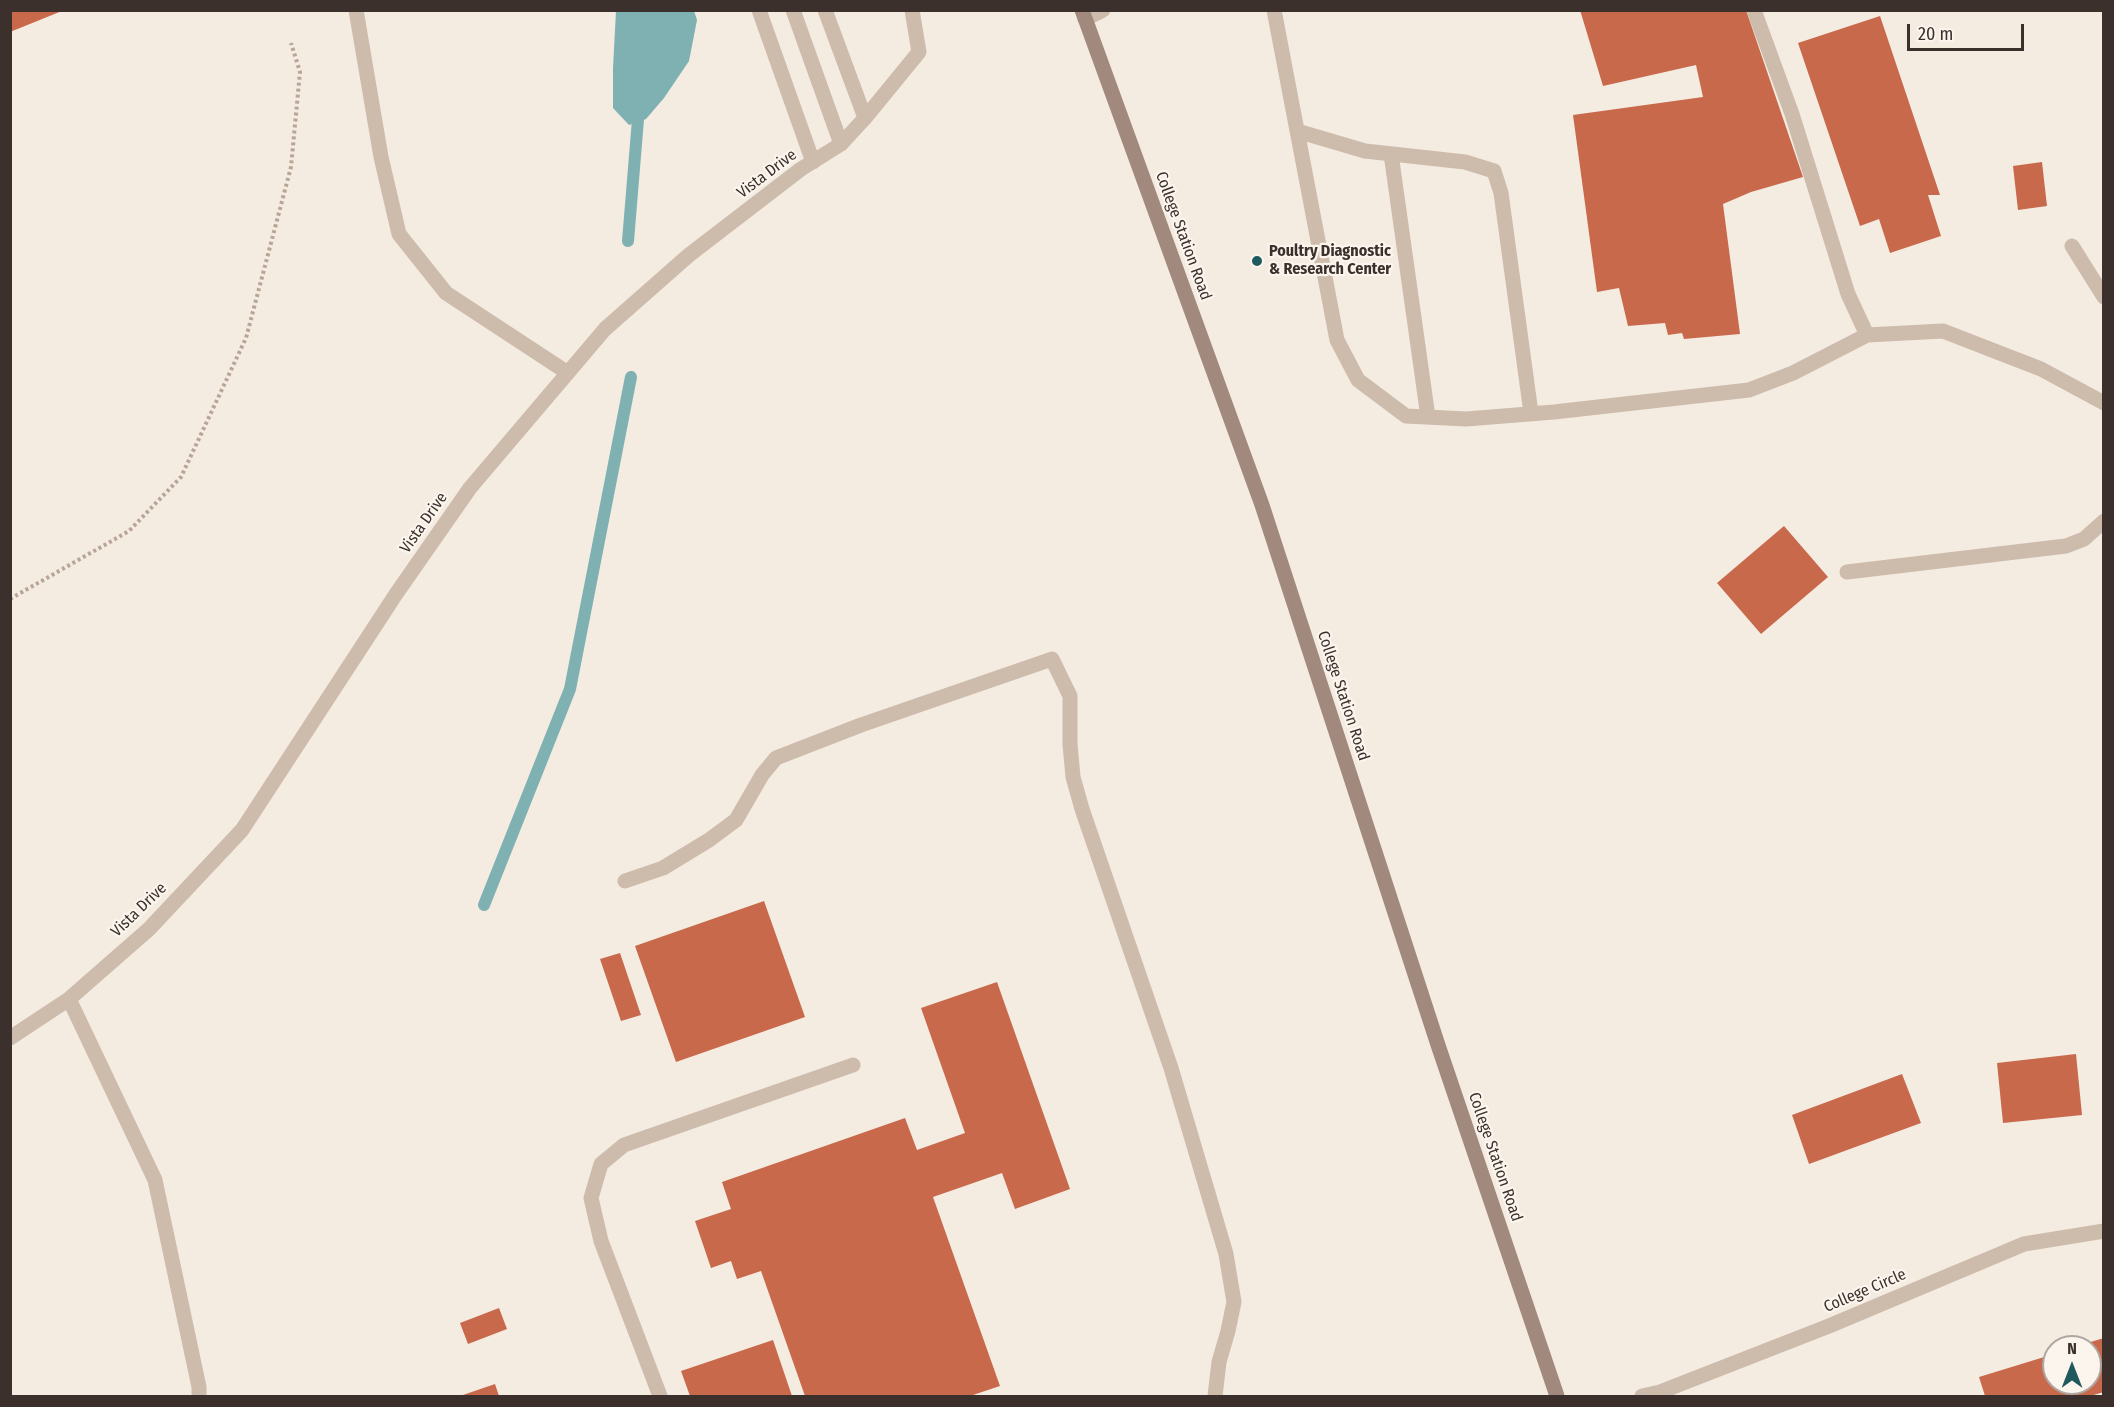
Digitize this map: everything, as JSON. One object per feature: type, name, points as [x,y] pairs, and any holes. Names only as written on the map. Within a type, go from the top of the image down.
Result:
[{"type":"main road","name":"College Station Road","points":[[1083,15],[1262,505],[1438,1045],[1557,1396]]},
{"type":"street","points":[[356,10],[381,157],[399,234],[446,293],[568,373]]},
{"type":"street","points":[[759,10],[813,162]]},
{"type":"street","points":[[793,10],[841,144]]},
{"type":"street","points":[[825,10],[865,118]]},
{"type":"street","name":"Vista Drive","points":[[10,1038],[69,999],[149,929],[242,830],[396,594],[464,498],[605,329],[689,255],[813,162],[841,144],[865,118],[919,52],[912,10]]},
{"type":"street","points":[[1083,15],[1103,10]]},
{"type":"street","points":[[1274,10],[1337,340],[1358,380],[1406,416],[1466,419],[1749,390],[1793,373],[1867,335],[1943,331],[2041,369],[2103,403]]},
{"type":"street","points":[[1754,10],[1792,114],[1848,294],[1867,335]]},
{"type":"street","points":[[1297,131],[1365,151],[1465,162],[1494,171],[1501,193],[1531,413]]},
{"type":"street","points":[[1391,154],[1428,417]]},
{"type":"street","points":[[2072,246],[2103,297]]},
{"type":"street","points":[[1847,572],[2066,546],[2084,539],[2103,521]]},
{"type":"street","points":[[625,881],[663,868],[709,840],[736,820],[762,775],[776,758],[861,725],[1052,659],[1070,696],[1073,777],[1082,809],[1171,1068],[1226,1254],[1234,1302],[1219,1362],[1215,1396]]},
{"type":"street","points":[[69,999],[155,1180],[199,1396]]},
{"type":"street","points":[[660,1396],[601,1241],[591,1198],[601,1164],[624,1145],[853,1065]]},
{"type":"street","name":"College Circle","points":[[1642,1396],[1660,1392],[1829,1326],[2024,1244],[2103,1231]]},
{"type":"path","points":[[10,599],[129,531],[181,477],[246,338],[291,167],[300,72],[291,43]]},
{"type":"water","points":[[616,11],[694,11],[697,20],[689,61],[664,98],[646,119],[629,125],[613,108]]},
{"type":"building","points":[[1580,10],[1746,10],[1803,177],[1751,192],[1723,204],[1740,334],[1684,339],[1682,333],[1668,335],[1665,323],[1628,326],[1619,288],[1597,292],[1573,115],[1703,97],[1696,65],[1603,86]]},
{"type":"building","points":[[10,11],[62,11],[10,32]]},
{"type":"building","points":[[1880,16],[1940,195],[1928,195],[1941,236],[1890,253],[1879,219],[1860,226],[1798,43]]},
{"type":"building","points":[[2042,162],[2047,206],[2018,210],[2013,166]]},
{"type":"building","points":[[1784,526],[1828,577],[1761,634],[1717,583]]},
{"type":"building","points":[[764,901],[805,1017],[676,1062],[635,946]]},
{"type":"building","points":[[620,953],[641,1015],[621,1021],[600,959]]},
{"type":"building","points":[[997,982],[1070,1189],[1015,1209],[1002,1173],[933,1197],[1000,1386],[970,1396],[805,1396],[761,1271],[737,1279],[731,1261],[711,1268],[695,1221],[731,1209],[722,1182],[905,1118],[917,1150],[965,1133],[921,1008]]},
{"type":"building","points":[[2076,1054],[2082,1115],[2003,1123],[1997,1063]]},
{"type":"building","points":[[1902,1074],[1921,1123],[1809,1164],[1792,1115]]},
{"type":"building","points":[[499,1308],[507,1329],[468,1344],[460,1323]]},
{"type":"building","points":[[2104,1338],[2104,1392],[2102,1393],[2102,1339]]},
{"type":"building","points":[[773,1340],[792,1396],[690,1396],[681,1371]]},
{"type":"building","points":[[2042,1358],[2042,1395],[2094,1395],[1985,1396],[1979,1377]]},
{"type":"building","points":[[495,1384],[499,1396],[460,1396]]},
{"type":"waterway","points":[[628,241],[639,107]]},
{"type":"waterway","points":[[484,905],[570,689],[631,377]]},
{"type":"place","name":"Poultry Diagnostic & Research Center","points":[[1257,261]]}]
